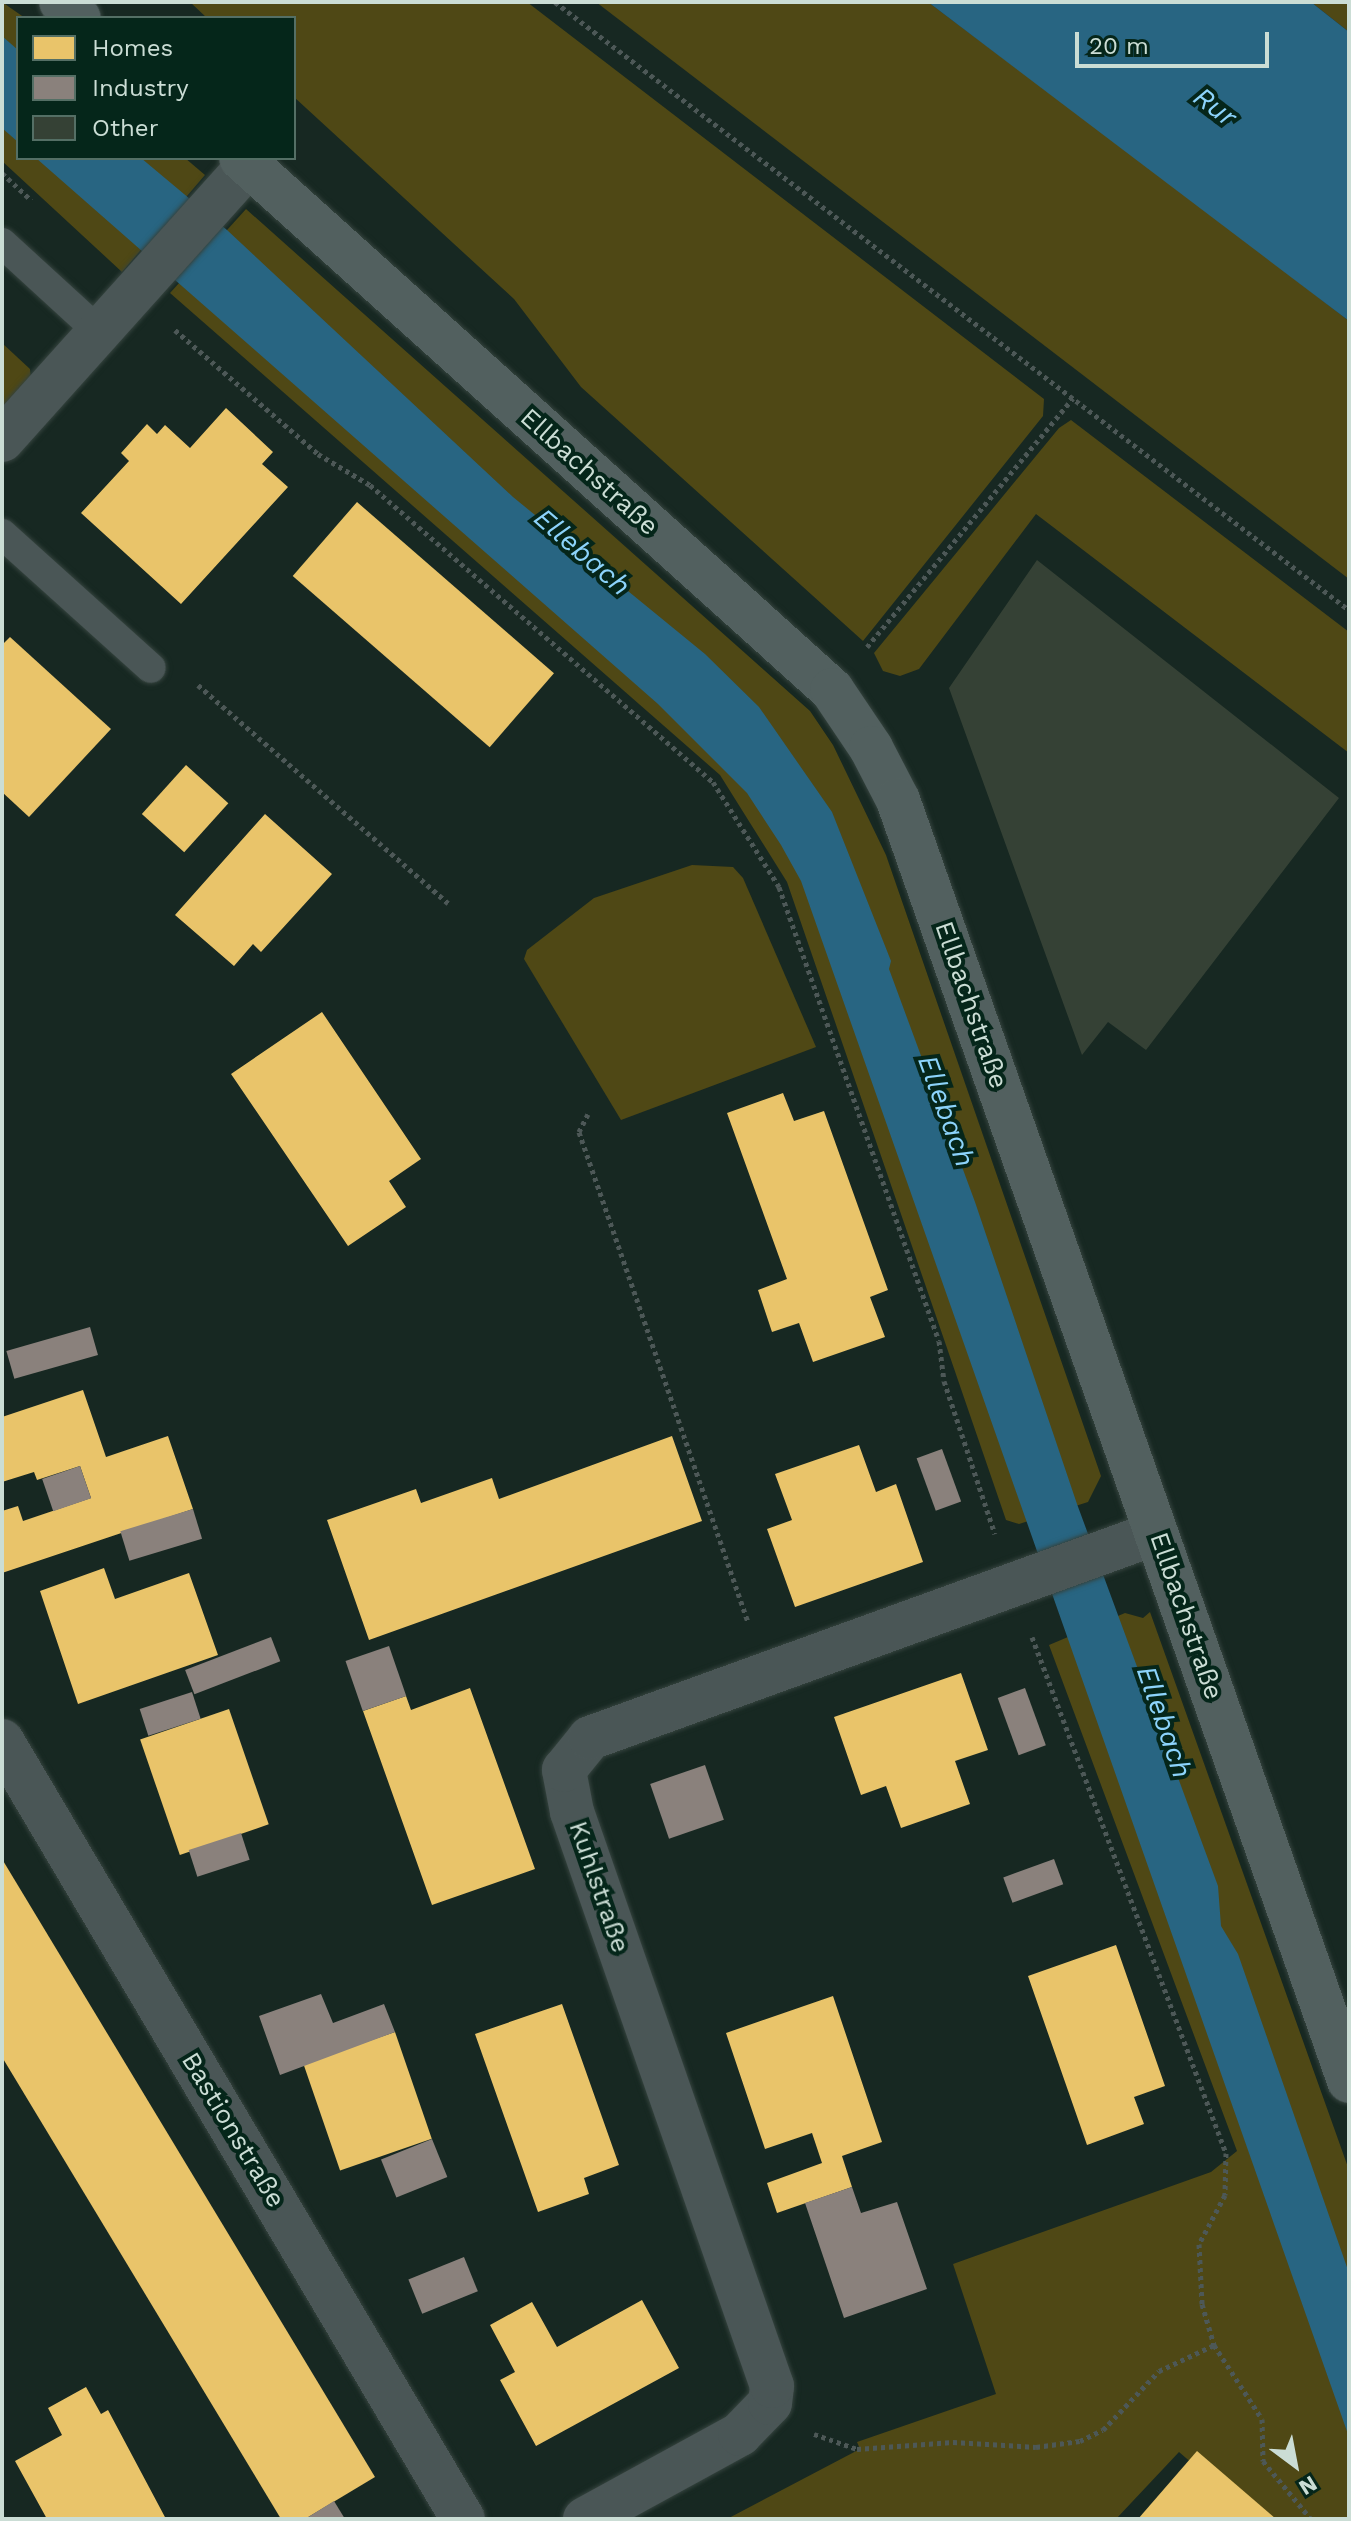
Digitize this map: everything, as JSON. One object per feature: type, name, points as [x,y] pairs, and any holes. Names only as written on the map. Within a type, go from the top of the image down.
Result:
[{"type":"main road","points":[[61,2],[77,16]]},
{"type":"main road","name":"Ellbachstraße","points":[[245,162],[832,690],[898,800],[1349,2081]]},
{"type":"street","points":[[2,440],[218,199],[245,162]]},
{"type":"street","name":"Kuhlstraße","points":[[760,2416],[770,2403],[771,2369],[572,1812],[564,1770],[590,1738],[765,1672],[1156,1533]]},
{"type":"street","name":"Bastionstraße","points":[[2,1741],[463,2519]]},
{"type":"street","points":[[585,2519],[740,2434],[760,2416]]},
{"type":"lane","points":[[2,243],[99,332]]},
{"type":"lane","points":[[2,534],[151,668]]},
{"type":"path","points":[[555,2],[1349,610]]},
{"type":"path","points":[[141,285],[318,454],[370,485],[713,782],[779,887],[939,1341],[944,1381],[1022,1582],[1226,2153],[1225,2195],[1199,2244],[1202,2304],[1214,2345],[1262,2419],[1263,2461],[1311,2519]]},
{"type":"path","points":[[832,690],[1073,398]]},
{"type":"path","points":[[151,668],[183,672],[448,903]]},
{"type":"path","points":[[588,1114],[579,1132],[765,1672]]},
{"type":"path","points":[[760,2416],[857,2449],[953,2442],[1036,2447],[1080,2441],[1103,2430],[1159,2371],[1214,2345]]},
{"type":"shaded area","points":[[2,2],[22,16],[16,16],[16,160],[187,160],[205,175],[122,272],[2,161]]},
{"type":"shaded area","points":[[190,2],[527,2],[1044,399],[1043,416],[863,641],[581,387],[514,299],[296,99],[296,16],[205,16]]},
{"type":"shaded area","points":[[596,2],[928,2],[1195,202],[1349,321],[1349,579]]},
{"type":"shaded area","points":[[1311,2],[1349,2],[1349,32]]},
{"type":"shaded area","points":[[246,209],[810,711],[833,745],[886,855],[1101,1476],[1088,1502],[1019,1524],[1006,1520],[787,882],[720,775],[170,293]]},
{"type":"shaded area","points":[[2,343],[30,369],[31,380],[2,414]]},
{"type":"shaded area","points":[[1071,420],[1349,632],[1349,753],[1036,514],[919,669],[900,676],[883,671],[874,653],[1059,428]]},
{"type":"shaded area","points":[[692,865],[733,867],[743,878],[816,1047],[621,1120],[524,959],[527,950],[594,898]]},
{"type":"shaded area","points":[[1150,1612],[1349,2170],[1349,2519],[1257,2519],[1179,2452],[1116,2519],[727,2519],[860,2449],[857,2442],[996,2394],[953,2264],[1211,2172],[1237,2151],[1049,1645],[1125,1613],[1143,1618]]},
{"type":"water","name":"Rur","points":[[928,2],[1311,2],[1349,32],[1349,321]]},
{"type":"water","points":[[2,36],[16,48],[16,140],[2,128]]},
{"type":"water","points":[[38,160],[143,160],[227,230],[513,497],[705,654],[759,707],[832,812],[891,961],[889,969],[975,1202],[1077,1504],[1218,1886],[1221,1926],[1238,1954],[1349,2273],[1349,2437],[801,881],[747,793],[658,704]]},
{"type":"building: Homes","points":[[226,408],[273,452],[262,464],[288,487],[181,604],[81,513],[129,461],[121,453],[147,424],[157,434],[165,425],[190,448]]},
{"type":"building: Homes","points":[[357,502],[554,673],[490,747],[293,576]]},
{"type":"building: Homes","points":[[10,637],[111,729],[29,817],[2,792],[2,645]]},
{"type":"building: Homes","points":[[186,765],[228,803],[184,852],[142,814]]},
{"type":"building: Homes","points":[[265,814],[332,874],[261,952],[253,944],[234,966],[175,915]]},
{"type":"building: Homes","points":[[322,1012],[421,1159],[389,1181],[406,1207],[348,1246],[231,1074]]},
{"type":"building: Homes","points":[[783,1093],[794,1121],[824,1111],[888,1290],[870,1297],[885,1337],[813,1362],[799,1323],[772,1332],[758,1290],[787,1279],[727,1113]]},
{"type":"building: Homes","points":[[83,1390],[106,1457],[168,1436],[193,1509],[2,1573],[2,1511],[18,1506],[23,1521],[91,1498],[80,1466],[37,1480],[34,1472],[2,1482],[2,1417]]},
{"type":"building: Homes","points":[[672,1436],[702,1521],[369,1640],[327,1520],[416,1489],[421,1503],[492,1478],[499,1499]]},
{"type":"building: Homes","points":[[859,1445],[876,1492],[896,1484],[923,1562],[795,1607],[767,1529],[792,1520],[775,1474]]},
{"type":"building: Homes","points":[[104,1568],[115,1599],[189,1573],[218,1655],[78,1704],[40,1591]]},
{"type":"building: Homes","points":[[961,1673],[988,1750],[955,1761],[970,1804],[901,1828],[886,1786],[861,1795],[834,1717]]},
{"type":"building: Homes","points":[[470,1688],[535,1869],[432,1905],[363,1711],[406,1696],[411,1710]]},
{"type":"building: Homes","points":[[229,1709],[269,1824],[180,1855],[140,1740]]},
{"type":"building: Homes","points":[[2,1859],[375,2477],[305,2519],[281,2519],[2,2057]]},
{"type":"building: Homes","points":[[1116,1945],[1165,2086],[1134,2097],[1144,2124],[1087,2145],[1028,1976]]},
{"type":"building: Homes","points":[[833,1996],[882,2142],[842,2156],[852,2187],[777,2213],[767,2183],[822,2163],[812,2133],[765,2149],[726,2033]]},
{"type":"building: Homes","points":[[562,2004],[619,2165],[584,2178],[589,2194],[538,2212],[475,2034]]},
{"type":"building: Homes","points":[[395,2032],[432,2139],[340,2170],[303,2064]]},
{"type":"building: Homes","points":[[642,2300],[679,2368],[536,2446],[500,2380],[515,2372],[490,2325],[532,2302],[557,2347]]},
{"type":"building: Homes","points":[[86,2387],[101,2414],[108,2410],[166,2519],[47,2519],[15,2461],[62,2435],[48,2408]]},
{"type":"building: Homes","points":[[1197,2451],[1276,2519],[1138,2519]]},
{"type":"building: Industry","points":[[90,1327],[98,1355],[14,1379],[6,1351]]},
{"type":"building: Industry","points":[[942,1449],[961,1502],[936,1511],[917,1458]]},
{"type":"building: Industry","points":[[80,1466],[91,1498],[53,1511],[42,1479]]},
{"type":"building: Industry","points":[[193,1509],[202,1539],[129,1561],[120,1531]]},
{"type":"building: Industry","points":[[271,1637],[280,1661],[194,1694],[185,1670]]},
{"type":"building: Industry","points":[[389,1646],[406,1696],[363,1711],[346,1661]]},
{"type":"building: Industry","points":[[1025,1688],[1046,1745],[1019,1755],[998,1698]]},
{"type":"building: Industry","points":[[192,1692],[201,1719],[148,1736],[140,1709]]},
{"type":"building: Industry","points":[[705,1765],[724,1820],[669,1839],[650,1784]]},
{"type":"building: Industry","points":[[241,1833],[250,1860],[197,1877],[189,1850]]},
{"type":"building: Industry","points":[[1054,1859],[1063,1884],[1012,1903],[1003,1877]]},
{"type":"building: Industry","points":[[321,1994],[333,2023],[384,2004],[395,2032],[280,2075],[259,2016]]},
{"type":"building: Industry","points":[[432,2139],[447,2177],[396,2198],[381,2160]]},
{"type":"building: Industry","points":[[852,2187],[861,2213],[897,2202],[927,2289],[844,2318],[805,2203]]},
{"type":"building: Industry","points":[[464,2257],[478,2291],[422,2314],[408,2279]]},
{"type":"building: Industry","points":[[334,2501],[345,2519],[305,2519]]},
{"type":"building: Other","points":[[1037,560],[1339,798],[1146,1050],[1108,1022],[1082,1055],[949,688]]},
{"type":"water label","name":"Ellebach","points":[[582,552]]},
{"type":"water label","name":"Ellebach","points":[[946,1111]]},
{"type":"water label","name":"Ellebach","points":[[1164,1722]]}]
